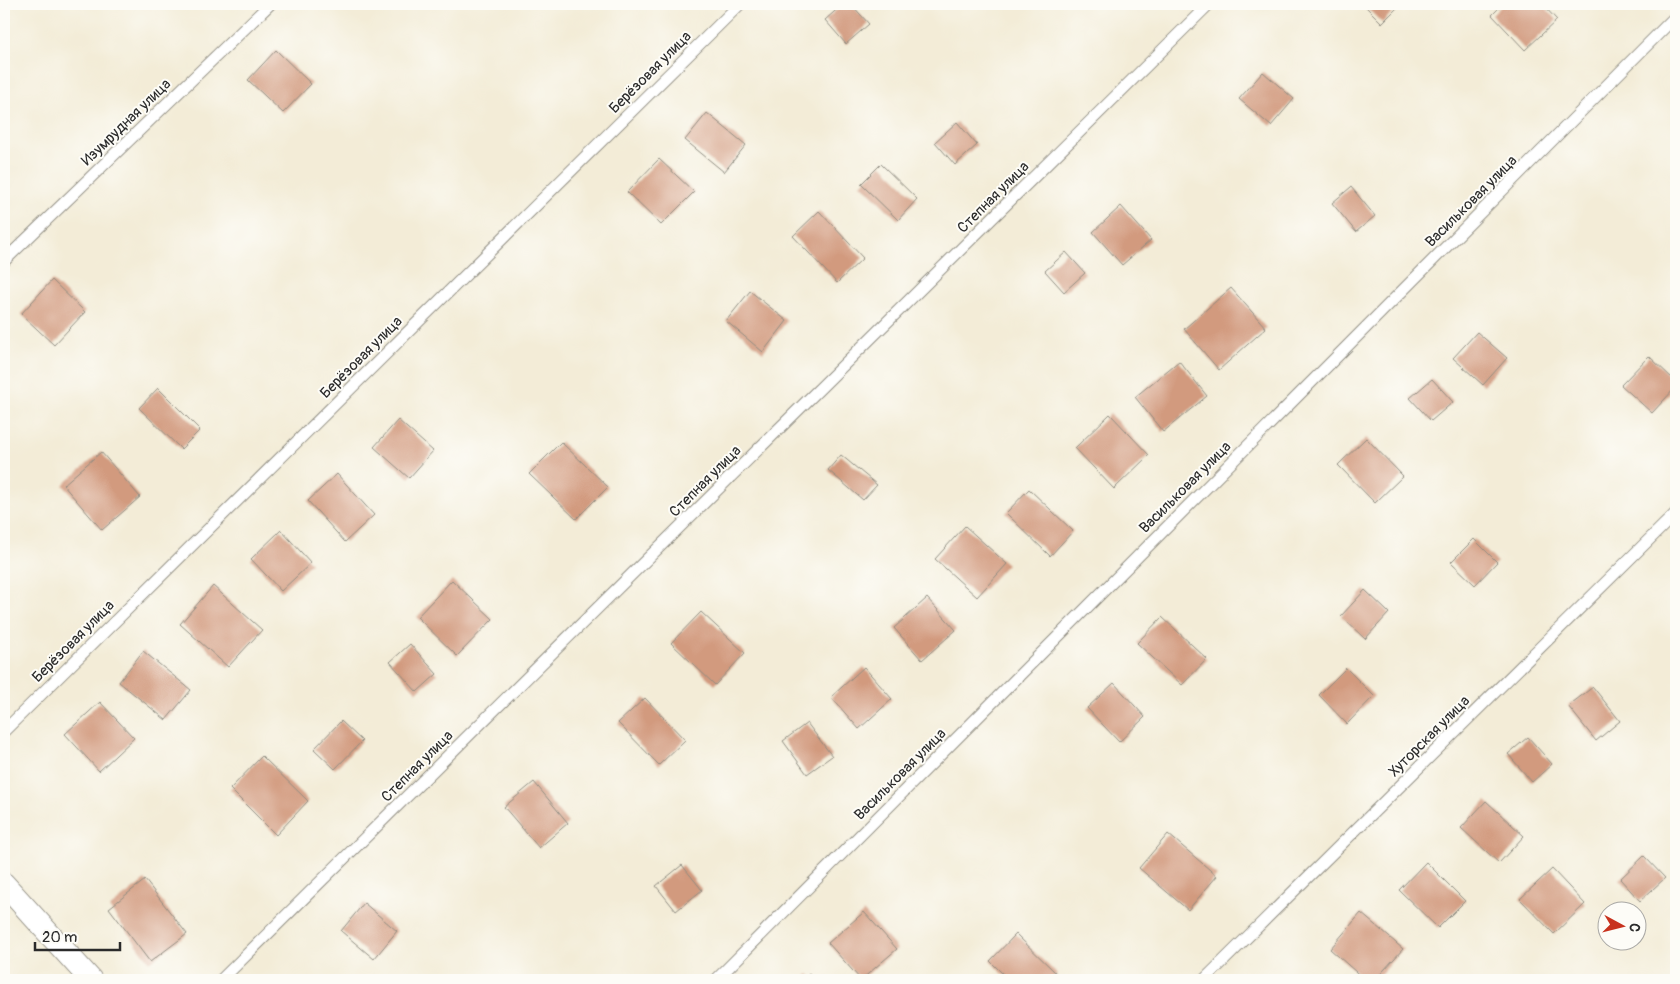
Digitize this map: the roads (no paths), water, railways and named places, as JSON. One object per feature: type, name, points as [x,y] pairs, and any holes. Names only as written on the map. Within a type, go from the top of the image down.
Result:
[{"type":"street","points":[[4,884],[91,980]]},
{"type":"lane","name":"Изумрудная улица","points":[[4,261],[270,4]]},
{"type":"lane","name":"Берёзовая улица","points":[[4,731],[740,4]]},
{"type":"lane","name":"Степная улица","points":[[221,980],[1209,4]]},
{"type":"lane","name":"Васильковая улица","points":[[716,980],[1676,16]]},
{"type":"lane","name":"Хуторская улица","points":[[1204,980],[1676,513]]}]
